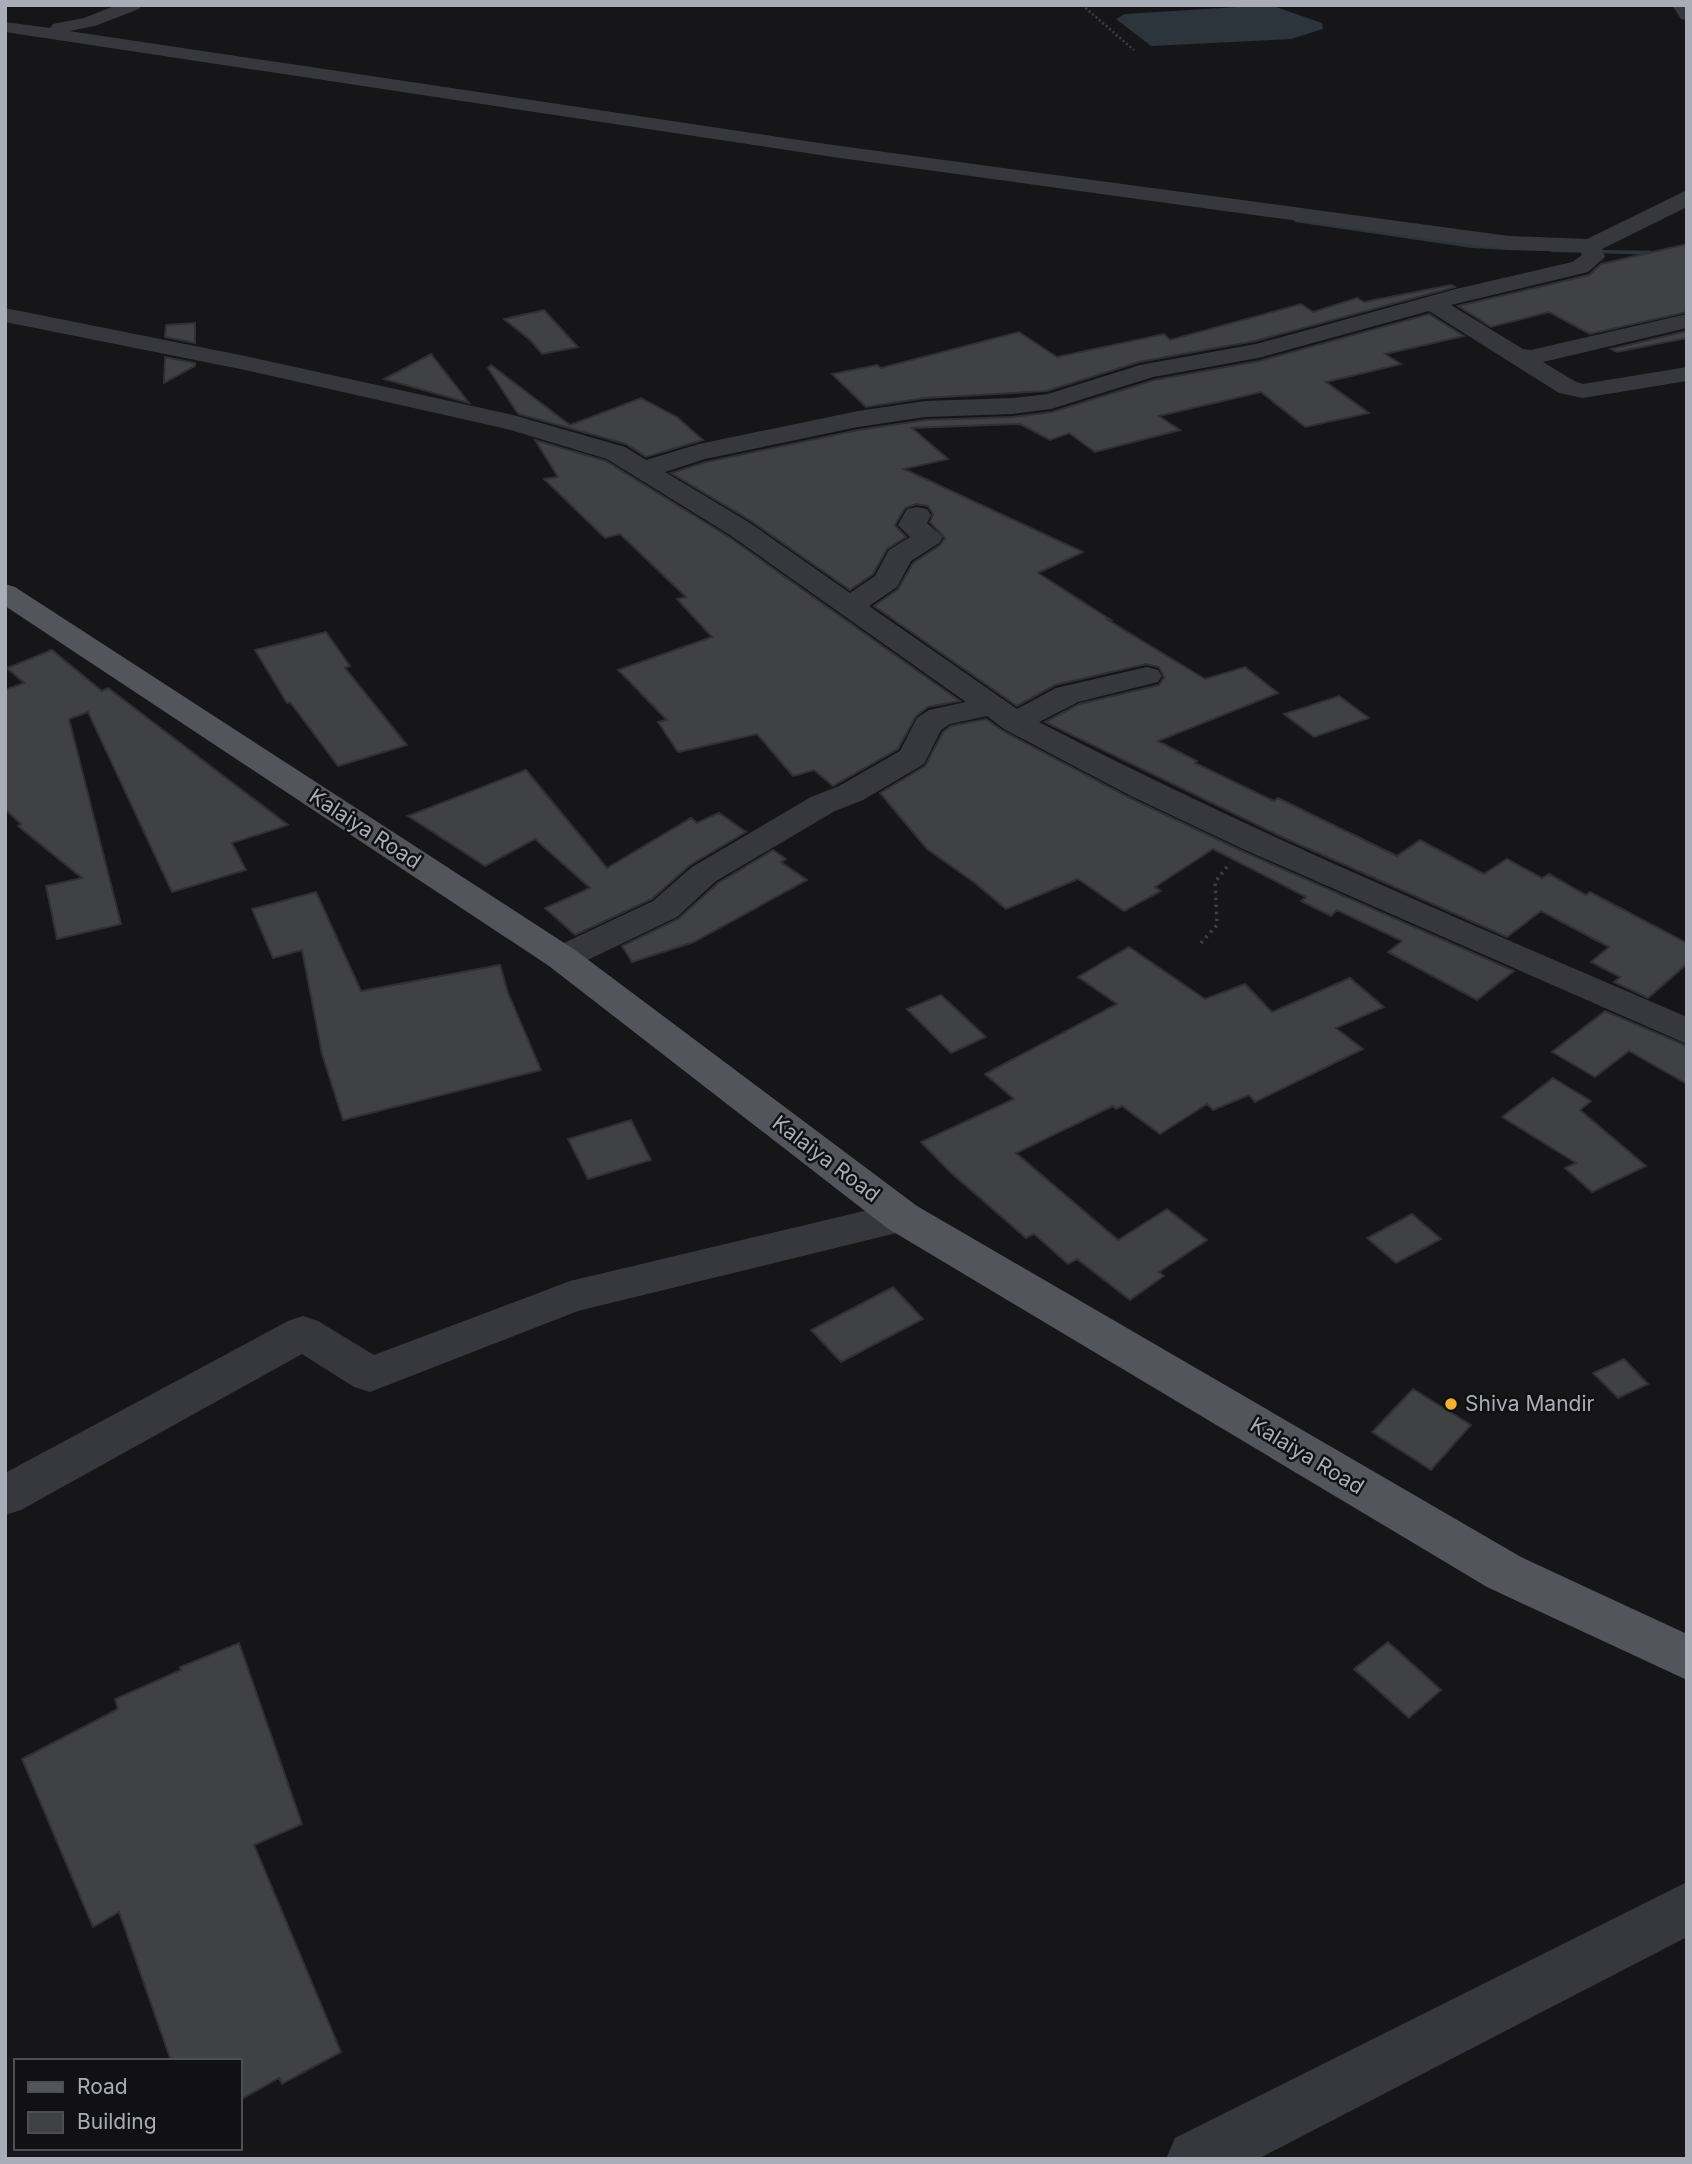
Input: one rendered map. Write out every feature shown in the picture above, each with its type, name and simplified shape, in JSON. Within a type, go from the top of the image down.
[{"type":"main road","name":"Kalaiya Road","points":[[5,593],[562,958],[902,1217],[1504,1572],[1687,1658]]},
{"type":"street","points":[[40,32],[89,22],[133,5]]},
{"type":"street","points":[[1681,5],[1687,15]]},
{"type":"street","points":[[5,27],[847,153],[1509,243],[1592,251]]},
{"type":"street","points":[[646,469],[699,452],[858,419],[925,409],[1013,406],[1051,401],[1149,370],[1258,351],[1432,303],[1580,267],[1592,251],[1687,197]]},
{"type":"street","points":[[1432,303],[1568,388],[1583,391],[1687,374]]},
{"type":"street","points":[[5,316],[245,363],[513,424],[616,453],[646,469],[740,530],[1004,714],[1143,789],[1255,842],[1687,1032]]},
{"type":"street","points":[[1517,356],[1531,357],[1687,321]]},
{"type":"street","points":[[849,607],[887,581],[899,556],[929,537],[912,525],[917,515]]},
{"type":"street","points":[[562,958],[665,909],[704,874],[823,804],[851,793],[913,757],[928,725],[940,717],[1004,714],[1067,695],[1147,676]]},
{"type":"street","points":[[5,1496],[303,1333],[370,1375],[570,1297],[902,1217]]},
{"type":"street","points":[[1196,2159],[1687,1908]]},
{"type":"path","points":[[1082,5],[1134,50]]},
{"type":"path","points":[[1201,943],[1217,925],[1215,882],[1233,860],[1255,842]]},
{"type":"shaded area","points":[[1270,5],[1322,23],[1323,29],[1291,39],[1151,46],[1116,19],[1125,14]]},
{"type":"building","points":[[1687,244],[1687,312],[1590,334],[1549,312],[1491,327],[1458,306],[1589,275],[1601,264]]},
{"type":"building","points":[[1451,285],[1455,287],[1255,341],[1139,362],[1047,391],[925,398],[866,407],[832,374],[877,365],[881,368],[1019,332],[1057,357],[1164,334],[1170,340],[1301,304],[1313,312],[1357,298],[1364,302]]},
{"type":"building","points":[[544,310],[578,347],[542,354],[530,340],[504,319]]},
{"type":"building","points":[[1429,314],[1464,336],[1385,354],[1401,364],[1326,382],[1369,413],[1305,427],[1261,392],[1159,416],[1180,430],[1095,452],[1069,433],[1050,440],[1020,424],[912,428],[948,459],[904,469],[1083,552],[1038,573],[1111,620],[1108,620],[1205,679],[1245,667],[1278,693],[1158,741],[1197,761],[1195,763],[1274,801],[1278,798],[1397,856],[1420,840],[1484,874],[1507,859],[1542,878],[1549,874],[1586,895],[1590,892],[1687,943],[1687,964],[1648,998],[1614,982],[1620,977],[1591,962],[1609,947],[1541,911],[1507,937],[1280,836],[1045,722],[1079,704],[1159,685],[1164,677],[1159,667],[1146,664],[1055,685],[1017,706],[874,606],[898,589],[913,563],[940,545],[945,538],[930,522],[933,514],[928,506],[916,504],[905,508],[895,525],[906,537],[887,549],[873,574],[850,590],[751,521],[671,473],[706,462],[858,430],[925,420],[1013,417],[1052,412],[1154,380],[1259,361]]},
{"type":"building","points":[[195,323],[195,343],[165,337],[166,325]]},
{"type":"building","points":[[1687,331],[1687,338],[1617,352],[1611,349]]},
{"type":"building","points":[[431,354],[469,403],[384,379]]},
{"type":"building","points":[[165,357],[195,363],[195,366],[164,383]]},
{"type":"building","points":[[491,365],[570,425],[641,398],[677,417],[703,440],[646,457],[626,444],[518,414],[488,368]]},
{"type":"building","points":[[535,440],[606,461],[729,537],[960,701],[928,707],[916,716],[898,749],[833,786],[814,770],[793,776],[757,734],[678,752],[658,722],[667,720],[618,670],[712,637],[677,599],[686,597],[620,534],[605,538],[544,479],[558,477]]},
{"type":"building","points":[[326,632],[350,666],[345,668],[407,745],[338,766],[290,702],[287,703],[255,650]]},
{"type":"building","points":[[52,650],[102,691],[108,688],[288,825],[232,843],[246,870],[172,892],[88,712],[69,719],[121,924],[57,939],[46,886],[82,878],[18,826],[21,824],[5,809],[5,690],[24,683],[7,668]]},
{"type":"building","points":[[1339,696],[1369,718],[1314,737],[1284,714]]},
{"type":"building","points":[[986,719],[1003,731],[1130,798],[1242,851],[1514,971],[1477,1000],[1388,952],[1402,941],[1337,910],[1331,916],[1301,901],[1306,897],[1213,849],[1155,887],[1161,891],[1124,911],[1078,879],[1006,909],[927,849],[880,793],[925,766],[943,732],[951,726]]},
{"type":"building","points":[[526,770],[607,868],[691,818],[697,823],[719,813],[746,832],[690,865],[652,899],[575,935],[545,908],[590,888],[535,839],[485,866],[408,816]]},
{"type":"building","points":[[773,850],[786,859],[781,862],[807,880],[694,942],[632,962],[622,946],[678,919],[718,883]]},
{"type":"building","points":[[316,892],[361,991],[500,965],[508,993],[541,1070],[343,1120],[322,1054],[302,950],[273,958],[252,909]]},
{"type":"building","points":[[1129,947],[1205,999],[1245,984],[1272,1012],[1350,978],[1384,1007],[1336,1028],[1363,1049],[1255,1102],[1249,1095],[1213,1110],[1207,1104],[1160,1134],[1122,1106],[1116,1109],[1113,1106],[1016,1153],[1118,1240],[1167,1209],[1207,1240],[1159,1272],[1164,1276],[1130,1300],[1077,1259],[1068,1264],[1034,1234],[1026,1238],[950,1172],[921,1142],[1014,1099],[985,1074],[1117,1004],[1078,977]]},
{"type":"building","points":[[941,995],[986,1037],[951,1053],[907,1009]]},
{"type":"building","points":[[1605,1011],[1687,1046],[1687,1084],[1629,1051],[1595,1077],[1552,1052]]},
{"type":"building","points":[[1553,1078],[1591,1101],[1580,1110],[1646,1166],[1592,1192],[1565,1168],[1576,1163],[1502,1117]]},
{"type":"building","points":[[631,1120],[651,1160],[588,1179],[568,1139]]},
{"type":"building","points":[[1412,1214],[1441,1239],[1396,1263],[1367,1238]]},
{"type":"building","points":[[893,1287],[923,1319],[841,1362],[811,1330]]},
{"type":"building","points":[[1624,1359],[1648,1384],[1618,1398],[1593,1373]]},
{"type":"building","points":[[1413,1389],[1471,1425],[1431,1470],[1372,1432]]},
{"type":"building","points":[[1388,1642],[1441,1690],[1409,1718],[1354,1669]]},
{"type":"building","points":[[239,1643],[302,1824],[254,1845],[341,2052],[282,2084],[279,2078],[242,2099],[242,2059],[170,2059],[119,1912],[93,1927],[22,1759],[118,1709],[115,1699],[181,1670],[180,1667]]},
{"type":"waterway","points":[[1297,221],[1472,246],[1505,248]]},
{"type":"waterway","points":[[1554,251],[1662,253]]},
{"type":"place","name":"Shiva Mandir","points":[[1451,1404]]}]
